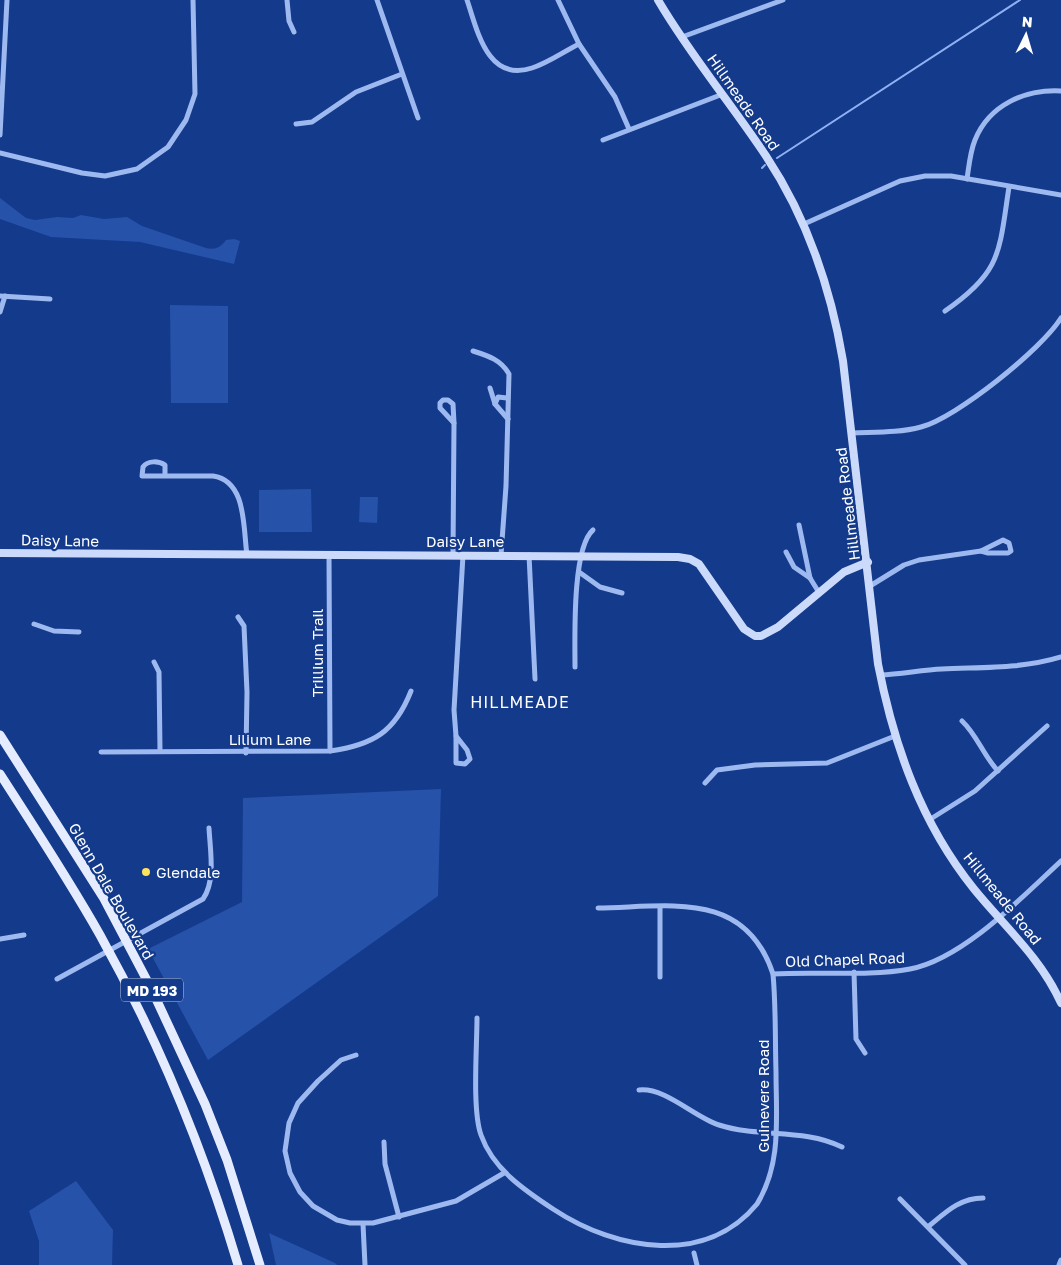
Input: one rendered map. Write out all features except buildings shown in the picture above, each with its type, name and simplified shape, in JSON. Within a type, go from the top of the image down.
[{"type":"main road","name":"Glenn Dale Boulevard","points":[[0,735],[100,892],[151,988],[205,1104],[227,1160],[260,1265]]},
{"type":"main road","name":"MD 193","points":[[0,774],[76,894],[141,1014],[180,1102],[209,1176],[238,1265]]},
{"type":"street","points":[[0,135],[6,0]]},
{"type":"street","points":[[0,153],[82,173],[105,176],[137,169],[168,147],[186,120],[195,94],[193,0]]},
{"type":"street","points":[[287,0],[289,21],[294,32]]},
{"type":"street","points":[[377,0],[418,118]]},
{"type":"street","points":[[466,0],[483,48],[491,59],[501,66],[515,70],[527,70],[579,44]]},
{"type":"street","points":[[558,0],[579,44],[612,92],[629,129]]},
{"type":"street","name":"Hillmeade Road","points":[[658,0],[767,157],[804,224],[821,270],[834,313],[843,361],[880,675],[895,736],[908,775],[929,820],[959,868],[997,917],[1035,959],[1061,1003]]},
{"type":"street","points":[[682,37],[783,0]]},
{"type":"street","points":[[296,124],[312,122],[356,92],[402,74]]},
{"type":"street","points":[[967,179],[974,143],[991,115],[1010,100],[1024,95],[1061,92]]},
{"type":"street","points":[[603,140],[723,94]]},
{"type":"street","points":[[804,224],[912,178],[935,175],[1061,195]]},
{"type":"street","points":[[945,311],[982,282],[992,267],[998,250],[1009,187]]},
{"type":"street","points":[[0,312],[3,296],[50,299]]},
{"type":"street","points":[[852,434],[911,429],[940,419],[1026,357],[1050,333],[1061,318]]},
{"type":"street","points":[[473,351],[486,355],[504,365],[509,374],[501,555]]},
{"type":"street","points":[[490,388],[495,404],[508,419]]},
{"type":"street","points":[[495,404],[498,396],[508,398]]},
{"type":"street","points":[[452,555],[454,423]]},
{"type":"street","points":[[165,475],[165,465],[161,462],[149,462],[143,467],[142,476],[213,476],[221,477],[230,483],[236,490],[240,502],[247,555]]},
{"type":"street","points":[[799,525],[810,578],[818,592]]},
{"type":"street","points":[[575,667],[576,602],[581,556],[588,534],[593,530]]},
{"type":"street","points":[[870,586],[904,565],[919,560],[981,551],[1005,554],[1011,547],[1007,540],[1002,540],[981,551]]},
{"type":"street","points":[[786,552],[794,567],[810,578]]},
{"type":"street","name":"Daisy Lane","points":[[0,553],[329,556],[668,556],[694,560],[699,564],[744,629],[755,636],[771,632],[818,592],[854,566],[868,562]]},
{"type":"street","points":[[456,736],[467,750],[470,760],[464,764],[456,763],[454,710],[463,555]]},
{"type":"street","points":[[529,555],[534,679]]},
{"type":"street","name":"Trillium Trail","points":[[329,556],[330,751]]},
{"type":"street","points":[[579,572],[600,587],[622,593]]},
{"type":"street","points":[[238,617],[244,626],[247,692],[246,752]]},
{"type":"street","points":[[34,624],[54,630],[78,632]]},
{"type":"street","points":[[880,675],[940,669],[994,668],[1043,662],[1061,657]]},
{"type":"street","points":[[154,662],[159,672],[160,751]]},
{"type":"street","name":"Lilium Lane","points":[[101,752],[330,751],[369,742],[389,730],[404,708],[411,691]]},
{"type":"street","points":[[962,721],[972,730],[988,761],[998,770]]},
{"type":"street","points":[[929,820],[975,791],[1047,726]]},
{"type":"street","points":[[705,783],[717,770],[754,765],[827,763],[895,736]]},
{"type":"street","points":[[57,979],[109,952],[126,940],[203,898],[207,893],[210,873],[209,828]]},
{"type":"street","name":"Old Chapel Road","points":[[773,974],[908,969],[927,964],[962,946],[1061,862]]},
{"type":"street","name":"Guinevere Road","points":[[598,908],[706,908],[732,918],[757,940],[773,974],[776,1155],[768,1183],[752,1212],[738,1230]]},
{"type":"street","points":[[660,908],[660,977]]},
{"type":"street","points":[[0,939],[24,935]]},
{"type":"street","points":[[854,972],[856,1039],[865,1053]]},
{"type":"street","points":[[477,1018],[480,1128],[487,1149],[504,1173],[560,1214],[600,1236],[634,1250]]},
{"type":"street","points":[[356,1055],[337,1063],[298,1103],[289,1123],[285,1151],[293,1182],[309,1203],[337,1220],[363,1224],[399,1217],[461,1198],[504,1173]]},
{"type":"street","points":[[639,1090],[656,1092],[722,1126],[817,1137],[842,1147]]},
{"type":"street","points":[[384,1142],[386,1164],[399,1217]]},
{"type":"street","points":[[929,1226],[959,1203],[970,1199],[984,1198]]},
{"type":"street","points":[[900,1199],[929,1226],[965,1265]]},
{"type":"street","points":[[363,1224],[365,1265]]},
{"type":"street","points":[[687,1254],[704,1250]]},
{"type":"street","points":[[694,1253],[697,1265]]},
{"type":"street","points":[[1058,1265],[1061,1260]]},
{"type":"shaded area","points":[[0,198],[26,218],[35,220],[57,217],[73,218],[81,215],[104,219],[127,217],[142,226],[206,248],[217,248],[226,240],[234,239],[240,241],[234,264],[140,242],[51,237],[0,219]]},
{"type":"shaded area","points":[[170,305],[228,306],[228,403],[171,403]]},
{"type":"shaded area","points":[[311,489],[312,532],[259,532],[259,490]]},
{"type":"shaded area","points":[[360,497],[378,497],[377,523],[359,522]]},
{"type":"shaded area","points":[[441,789],[438,896],[208,1060],[148,949],[242,902],[243,798]]},
{"type":"shaded area","points":[[76,1181],[113,1230],[112,1265],[39,1265],[39,1241],[29,1211]]},
{"type":"shaded area","points":[[269,1233],[335,1263],[337,1265],[276,1265]]},
{"type":"waterway","points":[[777,158],[1020,0]]},
{"type":"waterway","points":[[762,168],[765,165]]},
{"type":"place","name":"Glendale","points":[[146,872]]},
{"type":"district","name":"HILLMEADE","points":[[520,702]]}]
